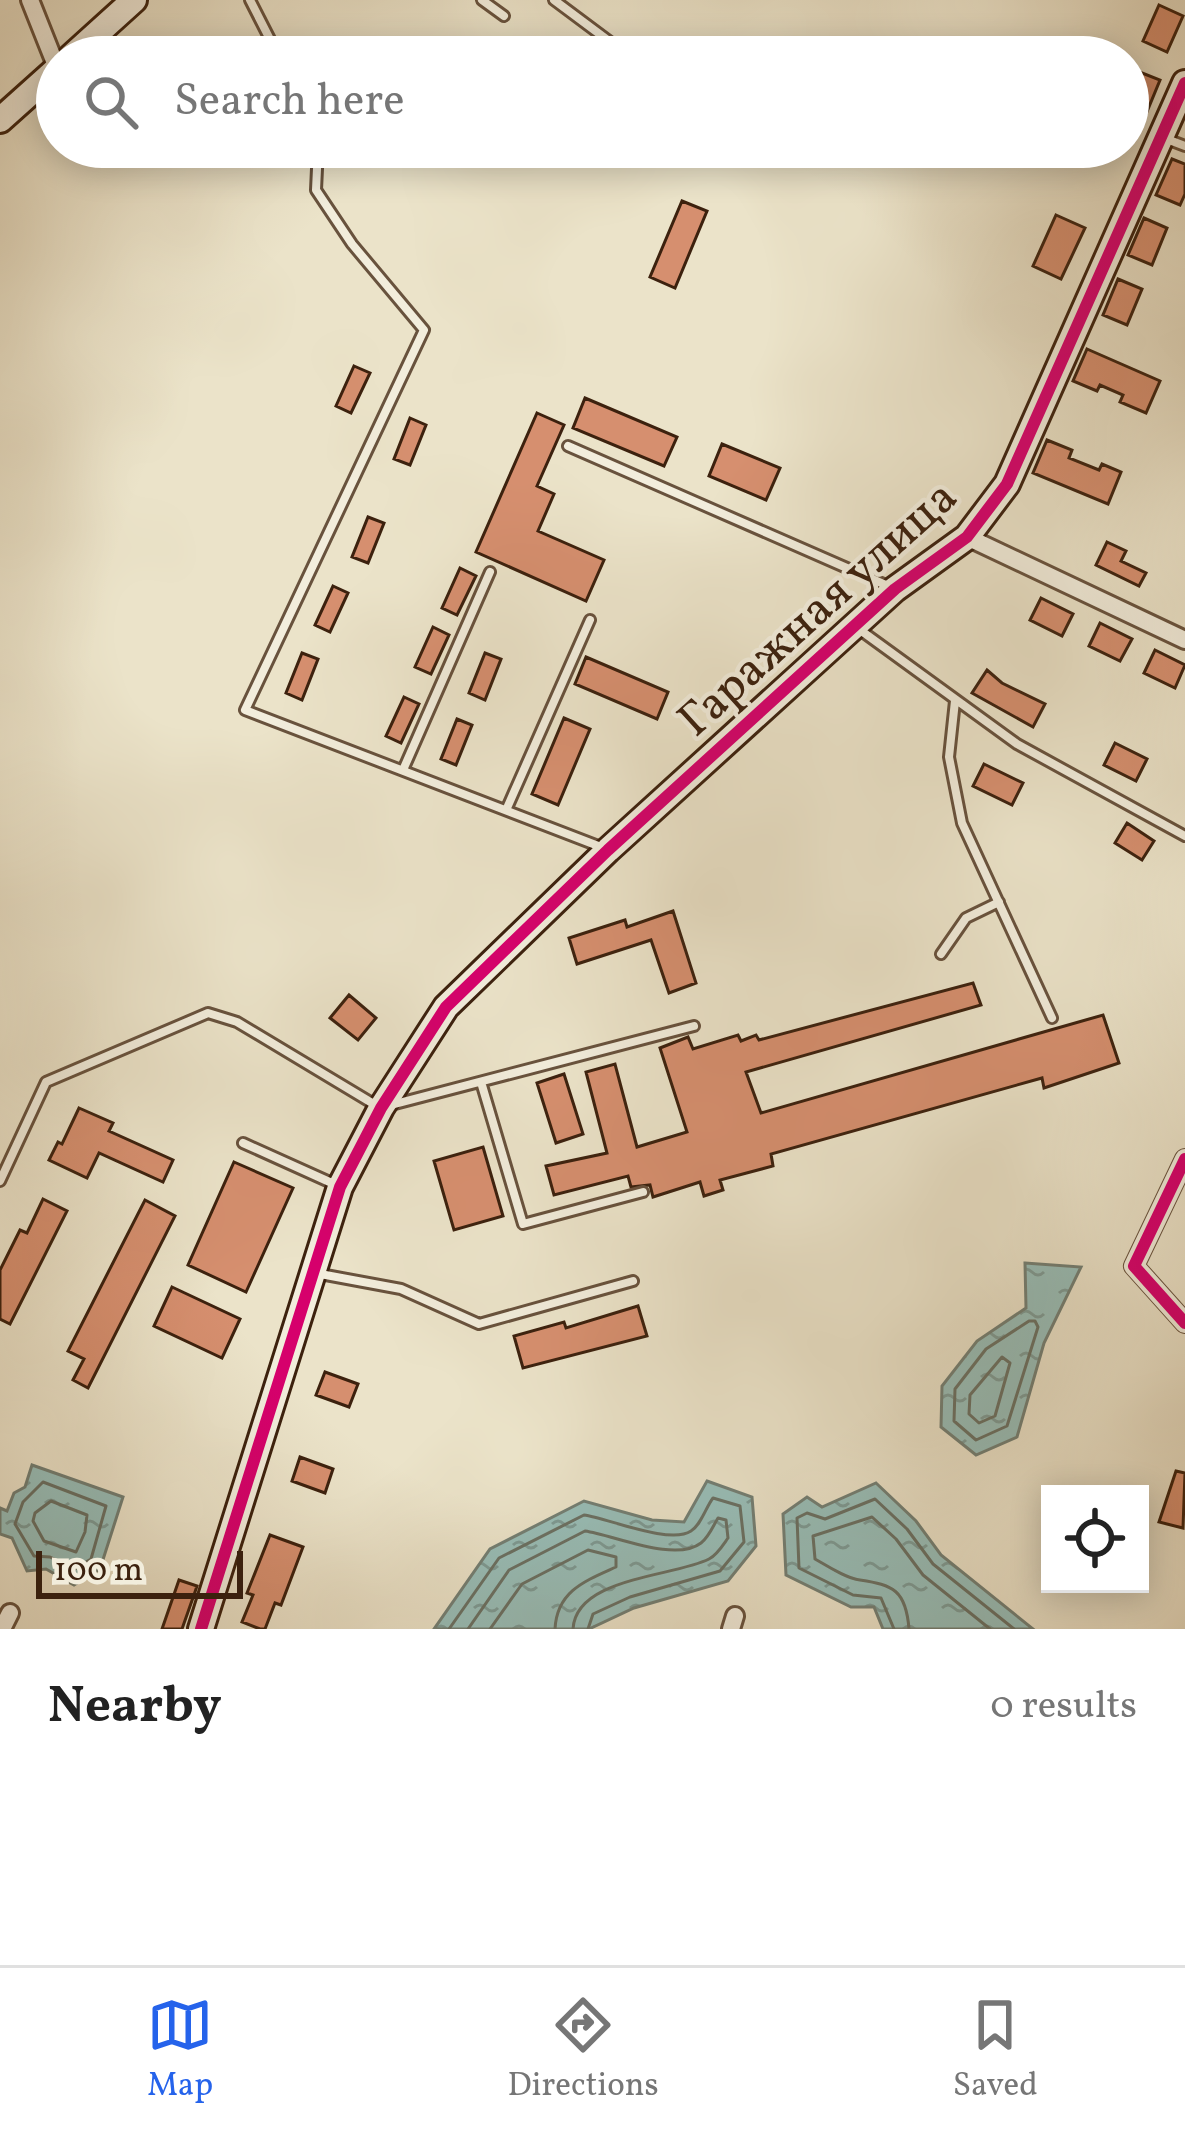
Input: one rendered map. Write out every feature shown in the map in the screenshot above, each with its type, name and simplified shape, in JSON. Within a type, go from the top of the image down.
[{"type":"street","points":[[30,0],[44,36]]},
{"type":"street","points":[[94,36],[134,0]]},
{"type":"street","name":"Гаражная улица","points":[[202,1629],[340,1187],[381,1108],[446,1007],[608,850],[855,626],[967,537],[1007,484],[1173,141],[1185,82]]},
{"type":"street","points":[[0,120],[36,88]]},
{"type":"street","points":[[967,537],[1185,640]]},
{"type":"street","points":[[1185,1159],[1134,1266],[1185,1323]]},
{"type":"lane","points":[[250,0],[268,36]]},
{"type":"lane","points":[[482,0],[504,16]]},
{"type":"lane","points":[[554,0],[606,36]]},
{"type":"lane","points":[[318,168],[316,190],[352,244],[424,330],[245,710],[608,850]]},
{"type":"lane","points":[[568,446],[895,590]]},
{"type":"lane","points":[[403,770],[490,572]]},
{"type":"lane","points":[[507,808],[590,620]]},
{"type":"lane","points":[[855,626],[1017,744],[1185,836]]},
{"type":"lane","points":[[955,700],[949,757],[962,823],[1052,1018]]},
{"type":"lane","points":[[941,954],[966,918],[999,902]]},
{"type":"lane","points":[[0,1181],[46,1082],[208,1013],[238,1022],[381,1108],[694,1026]]},
{"type":"lane","points":[[481,1082],[523,1224],[643,1192]]},
{"type":"lane","points":[[243,1143],[340,1187]]},
{"type":"lane","points":[[314,1273],[400,1289],[479,1324],[633,1281]]},
{"type":"water","points":[[1025,1263],[1081,1267],[1044,1343],[1017,1437],[976,1455],[941,1427],[942,1386],[977,1341],[1026,1308]]},
{"type":"water","points":[[32,1465],[123,1497],[100,1569],[74,1585],[46,1569],[27,1571],[12,1538],[0,1534],[0,1508],[7,1511],[14,1493],[25,1487]]},
{"type":"water","points":[[707,1481],[752,1497],[756,1546],[728,1581],[634,1608],[589,1629],[434,1629],[490,1549],[584,1501],[652,1520],[684,1522]]},
{"type":"water","points":[[876,1483],[916,1521],[941,1555],[1033,1629],[883,1629],[874,1607],[851,1607],[786,1575],[783,1514],[807,1497],[822,1507]]},
{"type":"building","points":[[1159,5],[1183,16],[1167,52],[1149,44],[1145,36]]},
{"type":"building","points":[[1149,76],[1160,80],[1149,107]]},
{"type":"building","points":[[1172,159],[1185,164],[1185,194],[1180,205],[1156,195]]},
{"type":"building","points":[[682,201],[707,211],[675,288],[650,277]]},
{"type":"building","points":[[1056,215],[1085,228],[1061,279],[1033,266]]},
{"type":"building","points":[[1144,218],[1167,228],[1152,265],[1128,255]]},
{"type":"building","points":[[1118,279],[1142,289],[1127,325],[1103,315]]},
{"type":"building","points":[[1087,349],[1160,381],[1146,413],[1120,402],[1123,395],[1073,381]]},
{"type":"building","points":[[354,366],[370,373],[351,413],[336,406]]},
{"type":"building","points":[[585,398],[677,437],[664,466],[573,428]]},
{"type":"building","points":[[537,413],[564,425],[537,486],[554,494],[538,531],[604,560],[586,601],[476,552]]},
{"type":"building","points":[[410,418],[426,425],[410,465],[394,459]]},
{"type":"building","points":[[1047,440],[1072,450],[1069,458],[1099,470],[1102,464],[1121,472],[1108,504],[1033,473]]},
{"type":"building","points":[[722,444],[780,468],[766,500],[709,476]]},
{"type":"building","points":[[368,517],[384,523],[368,563],[352,557]]},
{"type":"building","points":[[1107,542],[1126,551],[1121,561],[1146,573],[1139,586],[1096,565]]},
{"type":"building","points":[[460,568],[476,576],[457,615],[442,608]]},
{"type":"building","points":[[333,586],[348,593],[330,632],[315,625]]},
{"type":"building","points":[[1041,598],[1073,614],[1062,636],[1030,620]]},
{"type":"building","points":[[1100,623],[1132,639],[1120,661],[1089,646]]},
{"type":"building","points":[[433,627],[449,635],[431,674],[415,667]]},
{"type":"building","points":[[1155,650],[1185,665],[1175,688],[1144,673]]},
{"type":"building","points":[[302,653],[318,659],[302,700],[286,693]]},
{"type":"building","points":[[485,653],[501,659],[485,700],[469,693]]},
{"type":"building","points":[[586,657],[668,692],[657,719],[575,684]]},
{"type":"building","points":[[987,670],[1002,683],[1045,704],[1033,727],[972,693]]},
{"type":"building","points":[[404,697],[419,704],[401,743],[386,736]]},
{"type":"building","points":[[564,718],[590,729],[558,805],[532,794]]},
{"type":"building","points":[[457,719],[472,725],[456,765],[441,759]]},
{"type":"building","points":[[1115,743],[1147,759],[1136,781],[1104,765]]},
{"type":"building","points":[[984,764],[1023,783],[1012,805],[973,786]]},
{"type":"building","points":[[1127,823],[1154,841],[1142,860],[1115,843]]},
{"type":"building","points":[[673,911],[696,983],[669,993],[651,940],[577,964],[569,938],[625,920],[627,927]]},
{"type":"building","points":[[973,983],[981,1005],[746,1072],[761,1113],[1103,1015],[1119,1063],[1044,1088],[1042,1078],[771,1154],[773,1166],[720,1180],[723,1190],[704,1196],[700,1182],[653,1197],[650,1185],[631,1187],[628,1176],[554,1195],[546,1166],[607,1153],[586,1072],[615,1064],[637,1147],[687,1132],[660,1048],[688,1037],[693,1049],[738,1035],[741,1041],[756,1035],[759,1040]]},
{"type":"building","points":[[349,995],[376,1018],[358,1040],[330,1018]]},
{"type":"building","points":[[564,1074],[583,1134],[556,1143],[537,1083]]},
{"type":"building","points":[[79,1108],[113,1123],[109,1131],[173,1160],[163,1182],[99,1153],[87,1178],[49,1160]]},
{"type":"building","points":[[483,1147],[503,1216],[454,1230],[434,1161]]},
{"type":"building","points":[[234,1162],[293,1188],[246,1292],[188,1265]]},
{"type":"building","points":[[43,1199],[67,1211],[10,1324],[0,1319],[0,1270],[20,1230],[27,1233]]},
{"type":"building","points":[[145,1200],[175,1216],[88,1388],[73,1380],[84,1359],[68,1351]]},
{"type":"building","points":[[172,1287],[240,1319],[222,1358],[154,1326]]},
{"type":"building","points":[[638,1306],[647,1336],[523,1368],[514,1336],[564,1322],[566,1328]]},
{"type":"building","points":[[325,1372],[358,1384],[349,1407],[316,1395]]},
{"type":"building","points":[[300,1457],[333,1469],[325,1493],[292,1481]]},
{"type":"building","points":[[1176,1471],[1185,1473],[1183,1528],[1159,1522]]},
{"type":"building","points":[[270,1535],[303,1547],[281,1605],[275,1603],[265,1629],[260,1629],[242,1622],[253,1595],[247,1593]]},
{"type":"building","points":[[179,1580],[197,1586],[195,1592],[182,1629],[162,1629]]},
{"type":"cycle path","points":[[1149,164],[1185,83]]},
{"type":"cycle path","points":[[201,1629],[340,1187],[381,1108],[446,1007],[608,850],[895,589],[967,537],[1007,484],[1147,168]]},
{"type":"cycle path","points":[[1185,1159],[1134,1266],[1185,1323]]}]
